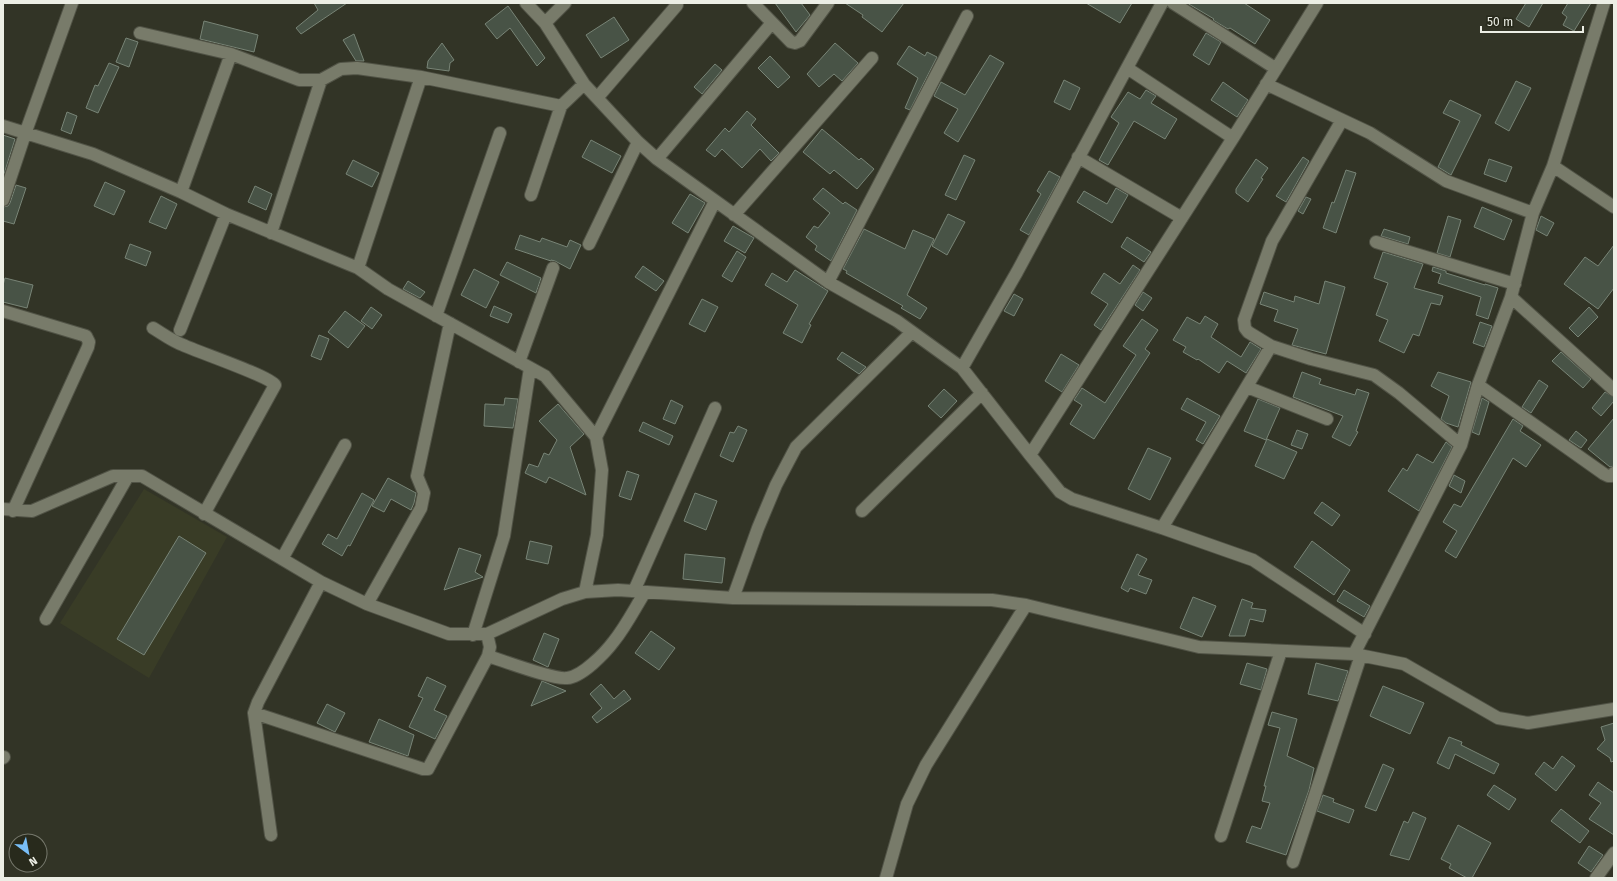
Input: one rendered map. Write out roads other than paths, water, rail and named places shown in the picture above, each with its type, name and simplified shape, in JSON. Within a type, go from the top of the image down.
[{"type":"street","points":[[3,200],[72,3]]},
{"type":"street","points":[[526,3],[546,22],[584,84],[638,142],[657,159],[828,282],[897,321],[962,368],[1060,492],[1072,499],[1162,528],[1253,560],[1365,634]]},
{"type":"street","points":[[546,22],[565,3]]},
{"type":"street","points":[[753,3],[771,24],[790,42],[795,43],[800,42],[828,3]]},
{"type":"street","points":[[962,368],[1017,272],[1162,3]]},
{"type":"street","points":[[1173,3],[1275,68]]},
{"type":"street","points":[[1030,455],[1233,138],[1275,68],[1317,3]]},
{"type":"street","points":[[1293,862],[1365,634],[1461,444],[1478,385],[1515,284],[1532,213],[1553,166],[1604,3]]},
{"type":"street","points":[[597,98],[677,5]]},
{"type":"street","points":[[828,282],[967,16]]},
{"type":"street","points":[[657,159],[771,24]]},
{"type":"street","points":[[140,33],[231,54],[298,80],[322,80],[341,69],[357,68],[421,77],[561,106]]},
{"type":"street","points":[[181,192],[231,54]]},
{"type":"street","points":[[734,215],[872,58]]},
{"type":"street","points":[[1127,68],[1233,138]]},
{"type":"street","points":[[358,268],[421,77]]},
{"type":"street","points":[[271,233],[322,80]]},
{"type":"street","points":[[531,195],[561,106],[584,84]]},
{"type":"street","points":[[1266,84],[1370,133],[1446,181],[1532,213]]},
{"type":"street","points":[[1342,120],[1272,241],[1244,320],[1245,328],[1248,332],[1271,346],[1310,359],[1374,375],[1461,444]]},
{"type":"street","points":[[3,126],[93,154],[181,192],[226,214],[358,268],[388,289],[545,376],[596,437],[602,470],[597,535],[585,592]]},
{"type":"street","points":[[436,316],[500,134]]},
{"type":"street","points":[[589,244],[638,142]]},
{"type":"street","points":[[1078,157],[1182,218]]},
{"type":"street","points":[[1553,166],[1614,207]]},
{"type":"street","points":[[596,437],[715,201]]},
{"type":"street","points":[[180,330],[226,214]]},
{"type":"street","points":[[1376,242],[1515,284]]},
{"type":"street","points":[[519,362],[554,268]]},
{"type":"street","points":[[1511,297],[1614,390]]},
{"type":"street","points":[[3,311],[86,336],[89,342],[88,347],[8,510],[32,511],[113,476],[142,476],[321,582],[366,604],[449,634],[487,634],[562,599],[585,592],[618,590],[733,598],[992,600],[1026,605],[1199,647],[1358,655],[1404,664],[1498,718],[1528,723],[1614,709]]},
{"type":"street","points":[[366,604],[421,508],[424,492],[417,476],[450,323]]},
{"type":"street","points":[[154,328],[181,345],[260,376],[274,382],[275,385],[204,514]]},
{"type":"street","points":[[733,598],[758,528],[776,485],[796,447],[912,332]]},
{"type":"street","points":[[1162,528],[1271,346]]},
{"type":"street","points":[[474,635],[504,536],[530,368]]},
{"type":"street","points":[[1478,385],[1604,474],[1612,476],[1614,473]]},
{"type":"street","points":[[1247,387],[1328,419]]},
{"type":"street","points":[[862,511],[982,393]]},
{"type":"street","points":[[488,656],[566,679],[574,677],[587,668],[614,642],[640,592],[715,408]]},
{"type":"street","points":[[282,559],[345,445]]},
{"type":"street","points":[[46,619],[128,476]]},
{"type":"street","points":[[271,835],[254,713],[258,702],[321,582]]},
{"type":"street","points":[[886,878],[907,804],[926,765],[1026,605]]},
{"type":"street","points":[[254,713],[423,769],[428,769],[488,656],[490,647],[487,634]]},
{"type":"street","points":[[1221,836],[1282,651]]},
{"type":"street","points":[[1596,878],[1614,854]]}]
